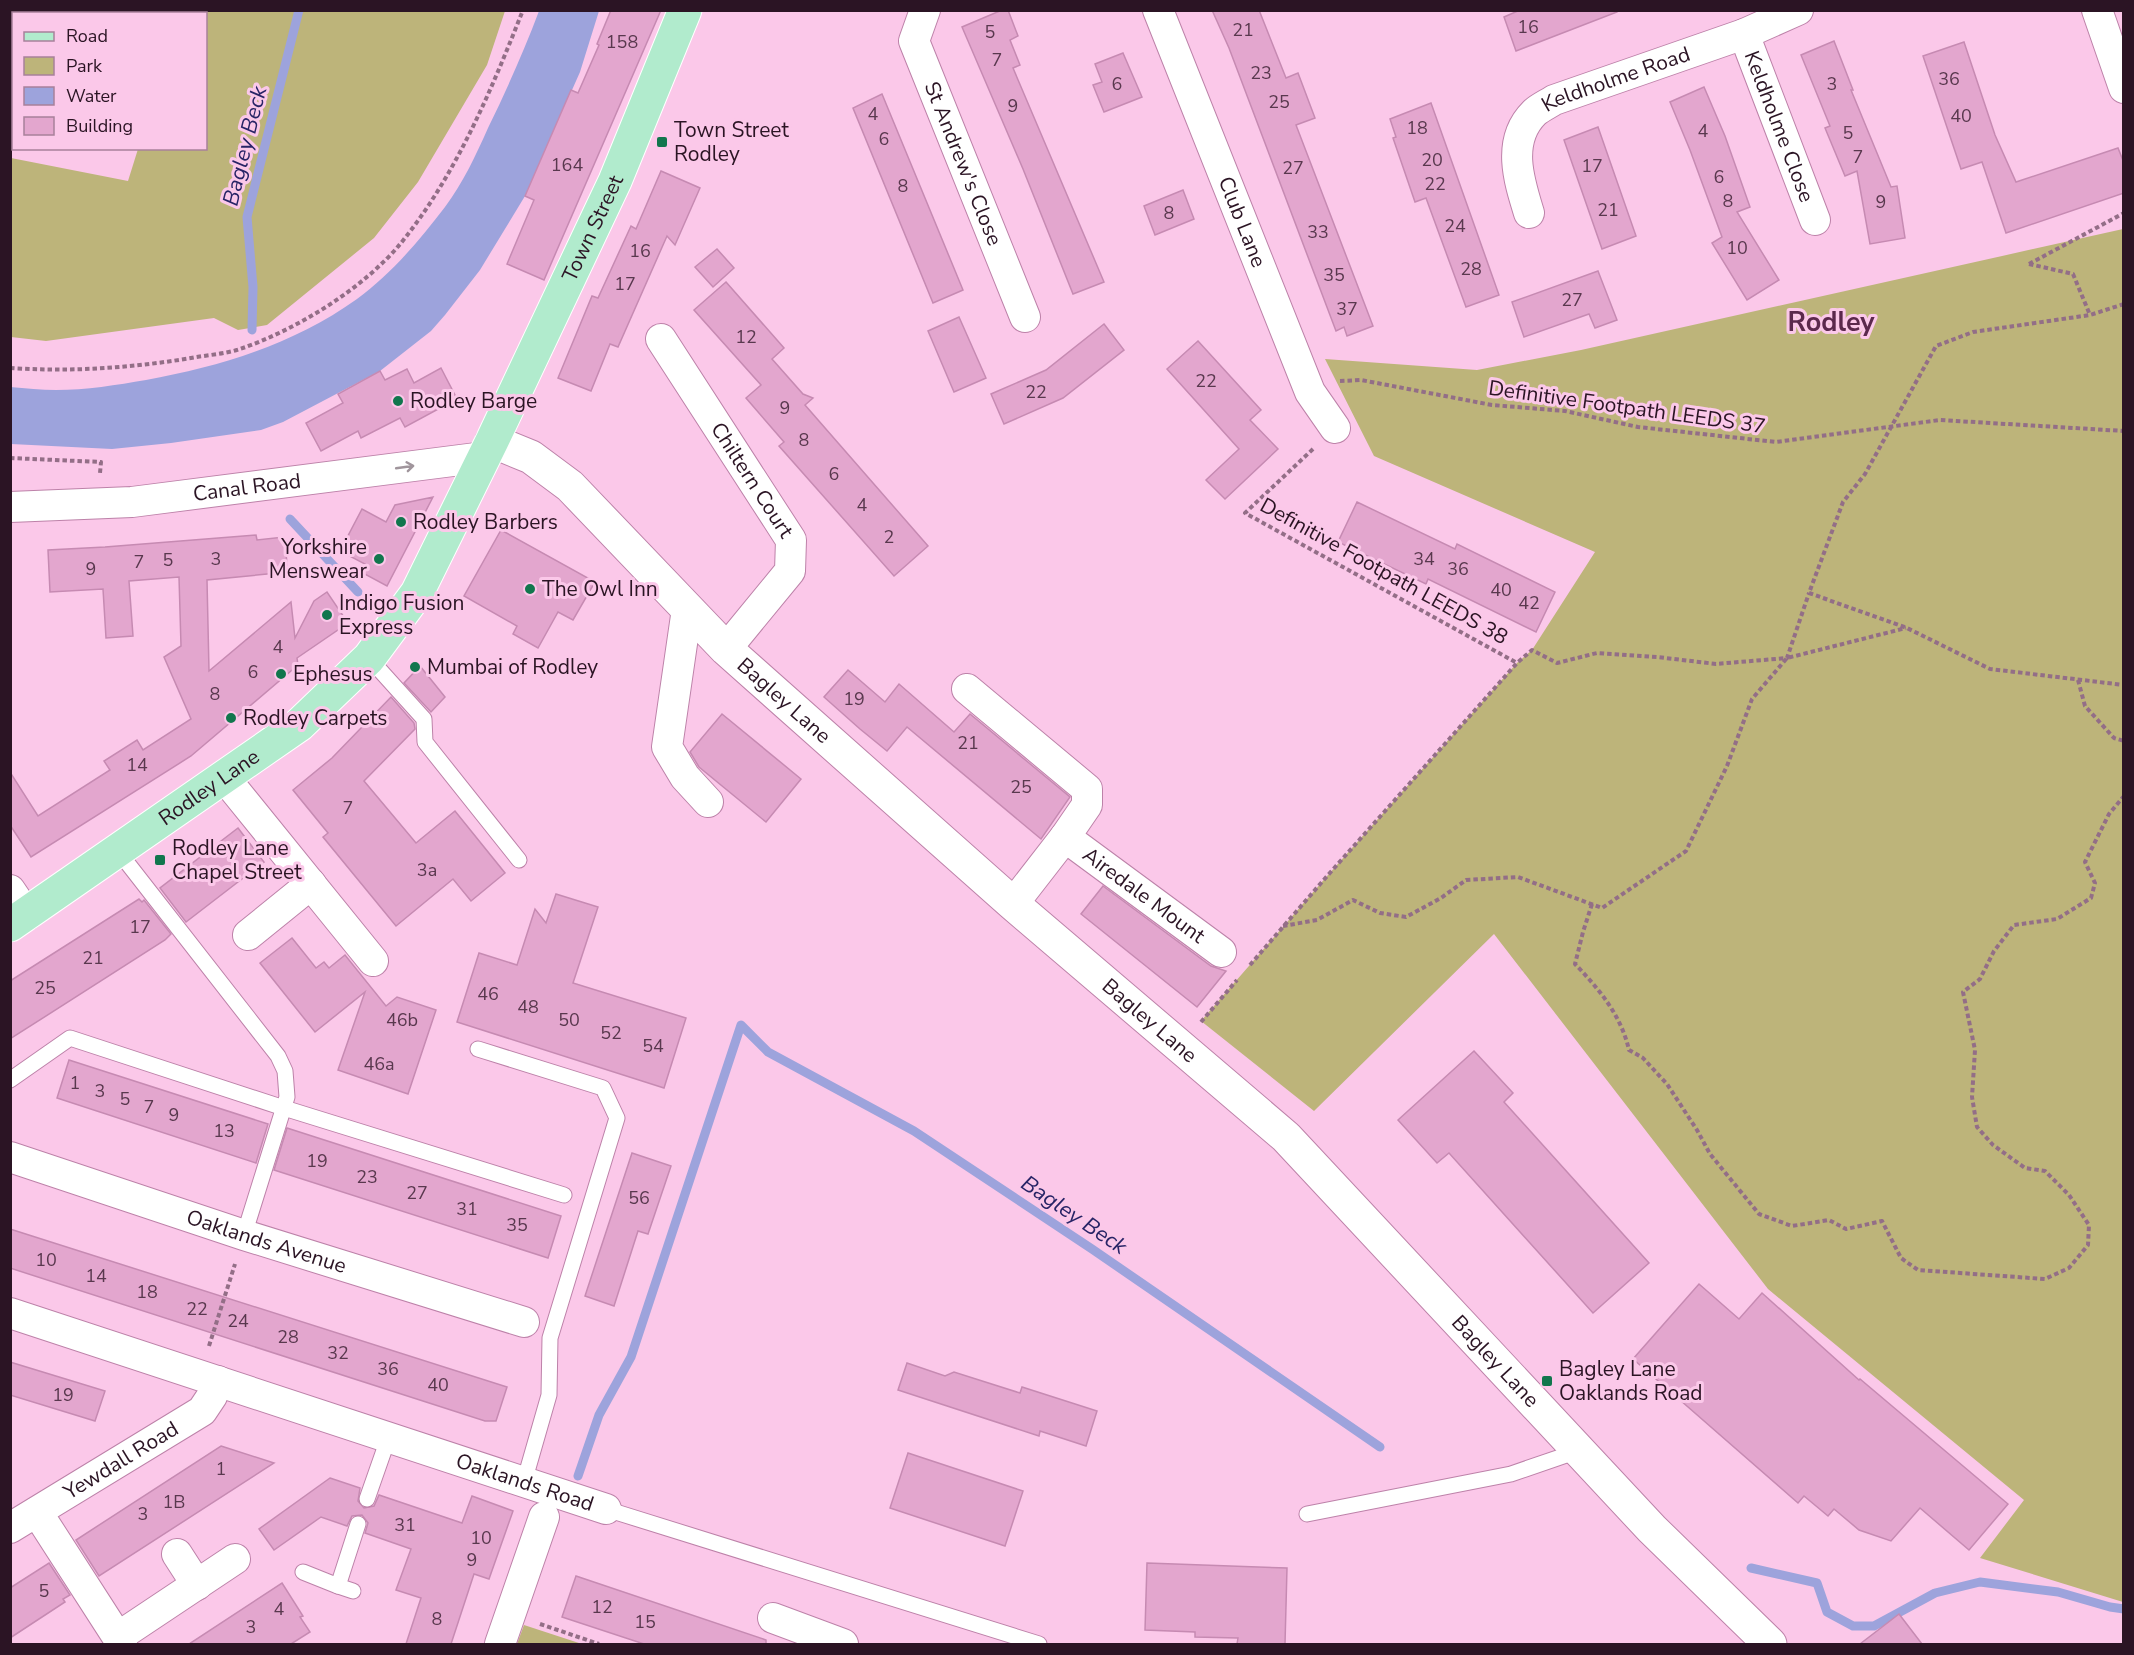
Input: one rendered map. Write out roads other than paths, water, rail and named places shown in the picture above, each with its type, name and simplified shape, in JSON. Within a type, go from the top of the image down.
[{"type":"main road","name":"Town Street","points":[[488,449],[615,181],[685,10]]},
{"type":"main road","name":"Rodley Lane","points":[[16,910],[118,851],[299,725],[369,658],[417,593],[488,449]]},
{"type":"street","name":"St Andrew's Close","points":[[925,10],[914,41],[1025,317]]},
{"type":"street","name":"Club Lane","points":[[1158,10],[1310,392],[1335,428]]},
{"type":"street","name":"Keldholme Road","points":[[1529,213],[1518,176],[1517,150],[1522,131],[1534,113],[1554,100],[1744,34],[1798,10]]},
{"type":"street","points":[[2097,10],[2124,88]]},
{"type":"street","name":"Keldholme Close","points":[[1744,34],[1815,220]]},
{"type":"street","name":"Chiltern Court","points":[[661,339],[791,540],[790,571],[726,649]]},
{"type":"street","name":"Canal Road","points":[[10,507],[132,502],[347,474],[488,449]]},
{"type":"street","name":"Bagley Lane","points":[[488,449],[531,457],[570,486],[726,649],[1013,904],[1286,1137],[1652,1529],[1770,1644]]},
{"type":"street","points":[[687,609],[667,747],[685,777],[708,802]]},
{"type":"street","name":"Airedale Mount","points":[[967,689],[1087,789],[1087,805],[1013,904]]},
{"type":"street","points":[[224,777],[374,961]]},
{"type":"street","name":"Airedale Mount","points":[[1065,837],[1221,952]]},
{"type":"street","points":[[248,935],[311,884]]},
{"type":"street","name":"Oaklands Avenue","points":[[10,1157],[244,1235],[524,1322]]},
{"type":"street","name":"Oaklands Road","points":[[10,1313],[606,1509]]},
{"type":"street","name":"Yewdall Road","points":[[10,1528],[202,1411],[212,1396],[208,1378]]},
{"type":"street","points":[[37,1512],[120,1641],[235,1559]]},
{"type":"street","points":[[500,1644],[544,1517]]},
{"type":"street","points":[[177,1554],[197,1585]]},
{"type":"street","points":[[773,1618],[843,1644]]},
{"type":"lane","points":[[369,658],[424,718],[425,742],[519,860]]},
{"type":"lane","points":[[118,851],[278,1056],[285,1071],[287,1097],[244,1235]]},
{"type":"lane","points":[[10,1080],[70,1038],[284,1108],[564,1195]]},
{"type":"lane","points":[[478,1049],[603,1088],[617,1118],[550,1338],[549,1395],[524,1482]]},
{"type":"lane","points":[[367,1499],[388,1439]]},
{"type":"lane","points":[[1307,1514],[1511,1474],[1578,1451]]},
{"type":"lane","name":"Oaklands Road","points":[[606,1509],[1039,1644]]},
{"type":"lane","points":[[303,1572],[345,1588],[358,1524]]},
{"type":"water","points":[[539,11],[599,11],[580,72],[525,196],[480,270],[431,331],[380,371],[283,422],[261,430],[112,449],[11,444],[10,387],[56,390],[90,388],[146,380],[202,368],[283,341],[333,315],[357,299],[393,268],[415,244],[458,188],[509,84]]},
{"type":"waterway","name":"Bagley Beck","points":[[252,330],[253,287],[247,217],[299,10]]},
{"type":"waterway","name":"Bagley Beck","points":[[290,519],[358,592]]},
{"type":"waterway","name":"Bagley Beck","points":[[578,1476],[599,1415],[631,1357],[741,1025],[768,1052],[914,1131],[1092,1249],[1380,1447]]},
{"type":"waterway","name":"Bagley Beck","points":[[1751,1568],[1817,1583],[1827,1612],[1853,1626],[1874,1626],[1935,1593],[1980,1582],[2058,1592],[2124,1609]]},
{"type":"place","name":"Town Street Rodley","points":[[662,142]]},
{"type":"place","name":"Rodley Barge","points":[[398,401]]},
{"type":"place","name":"Rodley Barbers","points":[[401,522]]},
{"type":"place","name":"Yorkshire Menswear","points":[[379,559]]},
{"type":"place","name":"The Owl Inn","points":[[530,589]]},
{"type":"place","name":"Indigo Fusion Express","points":[[327,615]]},
{"type":"place","name":"Mumbai of Rodley","points":[[415,667]]},
{"type":"place","name":"Ephesus","points":[[281,674]]},
{"type":"place","name":"Rodley Carpets","points":[[231,718]]},
{"type":"place","name":"Rodley Lane Chapel Street","points":[[160,860]]},
{"type":"place","name":"Bagley Lane Oaklands Road","points":[[1547,1381]]},
{"type":"district","name":"Rodley","points":[[1831,322]]}]
